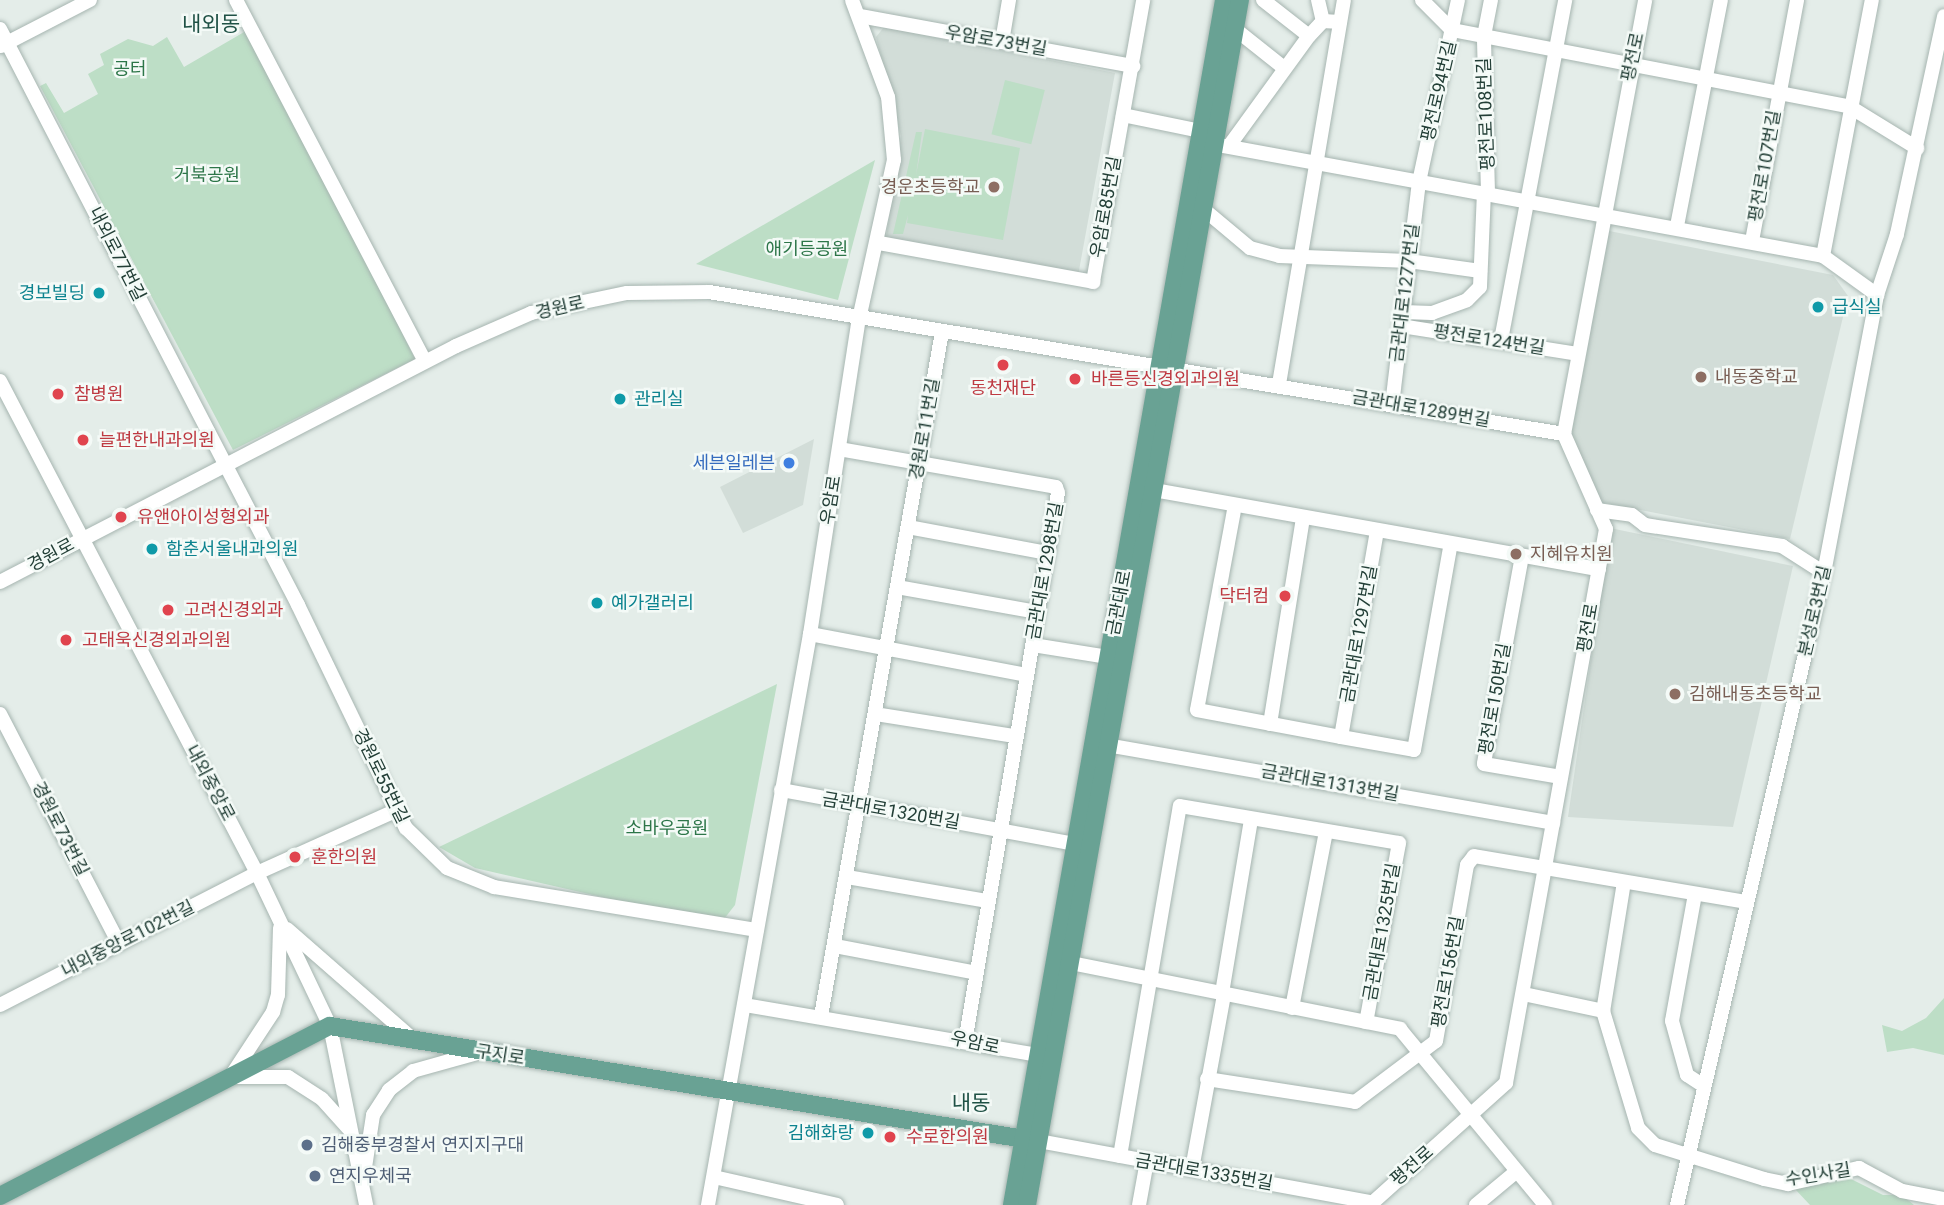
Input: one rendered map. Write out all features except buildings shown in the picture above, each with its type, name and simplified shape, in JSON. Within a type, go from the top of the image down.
[{"type":"main road","name":"금관대로","points":[[1012,1205],[1030,1140],[1066,962],[1154,490],[1167,366],[1200,131],[1224,0]]},
{"type":"main road","name":"금관대로","points":[[1027,1205],[1038,1055],[1074,844],[1108,657],[1167,366],[1201,207],[1221,145],[1240,0]]},
{"type":"main road","name":"구지로","points":[[330,1026],[1030,1140]]},
{"type":"main road","points":[[0,1196],[330,1026]]},
{"type":"street","points":[[2,39],[90,0]]},
{"type":"street","points":[[236,0],[425,362]]},
{"type":"street","name":"우암로","points":[[708,1205],[810,634],[859,319],[879,243],[894,160],[888,97],[852,0]]},
{"type":"street","points":[[1002,42],[1009,0]]},
{"type":"street","points":[[1127,0],[1143,1]]},
{"type":"street","points":[[1263,0],[1309,36]]},
{"type":"street","points":[[1318,0],[1323,20]]},
{"type":"street","points":[[1279,384],[1303,256],[1344,0]]},
{"type":"street","points":[[1422,0],[1452,30]]},
{"type":"street","name":"평전로94번길","points":[[1419,182],[1458,0]]},
{"type":"street","name":"평전로108번길","points":[[1480,271],[1486,192],[1484,36],[1491,0]]},
{"type":"street","points":[[1500,340],[1565,0]]},
{"type":"street","name":"평전로","points":[[1370,1204],[1506,1083],[1548,869],[1553,823],[1606,529],[1564,434],[1645,0]]},
{"type":"street","points":[[1677,226],[1721,0]]},
{"type":"street","points":[[1779,91],[1797,0]]},
{"type":"street","points":[[1823,256],[1872,0]]},
{"type":"street","name":"우암로85번길","points":[[879,243],[1093,282],[1143,1]]},
{"type":"street","name":"우암로73번길","points":[[860,16],[1133,66]]},
{"type":"street","name":"분성로3번길","points":[[1677,1205],[1824,573],[1877,295],[1897,234],[1944,16]]},
{"type":"street","points":[[1323,20],[1221,145],[1603,215],[1677,226],[1823,256],[1877,295]]},
{"type":"street","points":[[1323,20],[1340,22]]},
{"type":"street","points":[[1235,29],[1283,66]]},
{"type":"street","name":"평전로108번길","points":[[1452,30],[1632,63]]},
{"type":"street","name":"내외로77번길","points":[[2,39],[226,466]]},
{"type":"street","name":"평전로107번길","points":[[1632,63],[1850,107],[1917,148]]},
{"type":"street","name":"평전로107번길","points":[[1752,241],[1779,91]]},
{"type":"street","points":[[1123,115],[1200,131]]},
{"type":"street","name":"금관대로1277번길","points":[[1392,405],[1419,182]]},
{"type":"street","points":[[1201,207],[1250,248],[1279,256],[1409,261],[1480,271],[1480,287],[1467,300],[1432,313],[1402,319]]},
{"type":"street","name":"경원로","points":[[0,582],[425,362],[531,313],[627,293],[709,292],[859,319],[1167,366]]},
{"type":"street","name":"평전로124번길","points":[[1402,319],[1577,354]]},
{"type":"street","name":"경원로11번길","points":[[821,1016],[942,332]]},
{"type":"street","name":"금관대로1289번길","points":[[1167,366],[1564,434]]},
{"type":"street","name":"내외중앙로","points":[[0,381],[257,873],[330,1026],[366,1205]]},
{"type":"street","name":"금관대로1298번길","points":[[839,449],[1056,487],[1048,553],[1014,736],[1000,831]]},
{"type":"street","name":"경원로55번길","points":[[226,466],[405,828],[447,868],[494,887],[756,930]]},
{"type":"street","points":[[1154,490],[1599,569]]},
{"type":"street","points":[[1235,505],[1196,710],[1414,750],[1451,543]]},
{"type":"street","points":[[1597,510],[1632,515],[1645,525],[1782,546],[1824,573]]},
{"type":"street","points":[[1270,724],[1303,518]]},
{"type":"street","points":[[908,527],[1048,553]]},
{"type":"street","name":"금관대로1297번길","points":[[1341,737],[1377,530]]},
{"type":"street","name":"평전로150번길","points":[[1522,556],[1483,764],[1561,777]]},
{"type":"street","points":[[897,587],[1038,612]]},
{"type":"street","points":[[810,634],[1026,675]]},
{"type":"street","points":[[1033,645],[1108,657]]},
{"type":"street","name":"경원로73번길","points":[[0,714],[119,944]]},
{"type":"street","points":[[875,714],[1014,736]]},
{"type":"street","name":"금관대로1313번길","points":[[1107,745],[1553,823]]},
{"type":"street","name":"금관대로1320번길","points":[[781,790],[859,807],[1074,844]]},
{"type":"street","points":[[1120,1156],[1180,806],[1326,831],[1292,1008]]},
{"type":"street","name":"내외중앙로102번길","points":[[0,1005],[257,873],[397,810]]},
{"type":"street","points":[[1192,1169],[1251,819]]},
{"type":"street","points":[[965,1042],[1000,831]]},
{"type":"street","name":"금관대로1325번길","points":[[1326,831],[1399,843],[1366,1022]]},
{"type":"street","name":"평전로156번길","points":[[1207,1079],[1355,1102],[1436,1041],[1469,859],[1479,856],[1548,869]]},
{"type":"street","points":[[1548,869],[1746,902]]},
{"type":"street","points":[[847,877],[988,901]]},
{"type":"street","points":[[1524,993],[1602,1011],[1624,882]]},
{"type":"street","points":[[1695,894],[1672,1021],[1687,1075],[1704,1086]]},
{"type":"street","points":[[280,923],[415,1041]]},
{"type":"street","points":[[231,1077],[273,1012],[278,995],[280,923]]},
{"type":"street","points":[[835,946],[976,973]]},
{"type":"street","name":"금관대로1325번길","points":[[1066,962],[1399,1029],[1545,1205]]},
{"type":"street","name":"우암로","points":[[745,1005],[1038,1055]]},
{"type":"street","name":"수인사길","points":[[1602,1011],[1639,1128],[1655,1145],[1788,1184],[1859,1168],[1902,1191],[1944,1199]]},
{"type":"street","points":[[362,1186],[373,1115],[389,1090],[413,1071],[481,1052]]},
{"type":"street","points":[[231,1077],[288,1077],[322,1099],[351,1132]]},
{"type":"street","name":"금관대로1335번길","points":[[1030,1140],[1370,1204]]},
{"type":"street","points":[[1139,1205],[1147,1161]]},
{"type":"street","points":[[1476,1205],[1517,1171]]},
{"type":"street","points":[[714,1177],[790,1201],[837,1205]]},
{"type":"shaded area","name":"경운초등학교","points":[[884,27],[1115,73],[1078,276],[886,238],[901,136],[876,37]]},
{"type":"shaded area","name":"내동중학교","points":[[1599,229],[1833,275],[1848,296],[1790,539],[1594,501],[1564,428]]},
{"type":"shaded area","name":"세븐일레븐","points":[[814,439],[803,505],[743,533],[720,487]]},
{"type":"shaded area","name":"김해내동초등학교","points":[[1610,528],[1793,566],[1733,827],[1568,817]]},
{"type":"green space","name":"거북공원","points":[[251,28],[415,359],[233,450],[40,86],[46,83],[64,113],[98,94],[88,74],[104,65],[100,54],[128,39],[153,46],[167,37],[184,67]]},
{"type":"green space","points":[[1005,80],[1045,90],[1031,144],[991,134]]},
{"type":"green space","points":[[925,129],[1020,148],[1003,240],[907,223],[908,215],[903,234],[893,234],[916,132],[922,132],[916,175]]},
{"type":"green space","name":"애기등공원","points":[[875,160],[838,300],[696,264]]},
{"type":"green space","name":"소바우공원","points":[[777,684],[735,905],[720,924],[475,868],[439,847]]},
{"type":"green space","points":[[1944,998],[1944,1055],[1913,1048],[1887,1052],[1882,1025],[1902,1031],[1926,1018]]},
{"type":"green space","points":[[1841,1174],[1883,1195],[1902,1195],[1914,1205],[1810,1205],[1795,1189]]},
{"type":"place","name":"경운초등학교","points":[[994,187]]},
{"type":"place","name":"경보빌딩","points":[[99,293]]},
{"type":"place","name":"급식실","points":[[1818,307]]},
{"type":"place","name":"동천재단","points":[[1003,365]]},
{"type":"place","name":"내동중학교","points":[[1701,377]]},
{"type":"place","name":"바른등신경외과의원","points":[[1075,379]]},
{"type":"place","name":"참병원","points":[[58,394]]},
{"type":"place","name":"관리실","points":[[620,399]]},
{"type":"place","name":"늘편한내과의원","points":[[83,440]]},
{"type":"place","name":"세븐일레븐","points":[[789,463]]},
{"type":"place","name":"유앤아이성형외과","points":[[121,517]]},
{"type":"place","name":"함춘서울내과의원","points":[[152,549]]},
{"type":"place","name":"지혜유치원","points":[[1516,554]]},
{"type":"place","name":"닥터컴","points":[[1285,596]]},
{"type":"place","name":"예가갤러리","points":[[597,603]]},
{"type":"place","name":"고려신경외과","points":[[168,610]]},
{"type":"place","name":"고태욱신경외과의원","points":[[66,640]]},
{"type":"place","name":"김해내동초등학교","points":[[1675,694]]},
{"type":"place","name":"훈한의원","points":[[295,857]]},
{"type":"place","name":"김해화랑","points":[[868,1133]]},
{"type":"place","name":"수로한의원","points":[[890,1137]]},
{"type":"place","name":"김해중부경찰서 연지지구대","points":[[307,1145]]},
{"type":"place","name":"연지우체국","points":[[315,1176]]},
{"type":"district","name":"내외동","points":[[211,24]]},
{"type":"district","name":"내동","points":[[971,1103]]},
{"type":"park label","name":"공터","points":[[130,69]]}]
